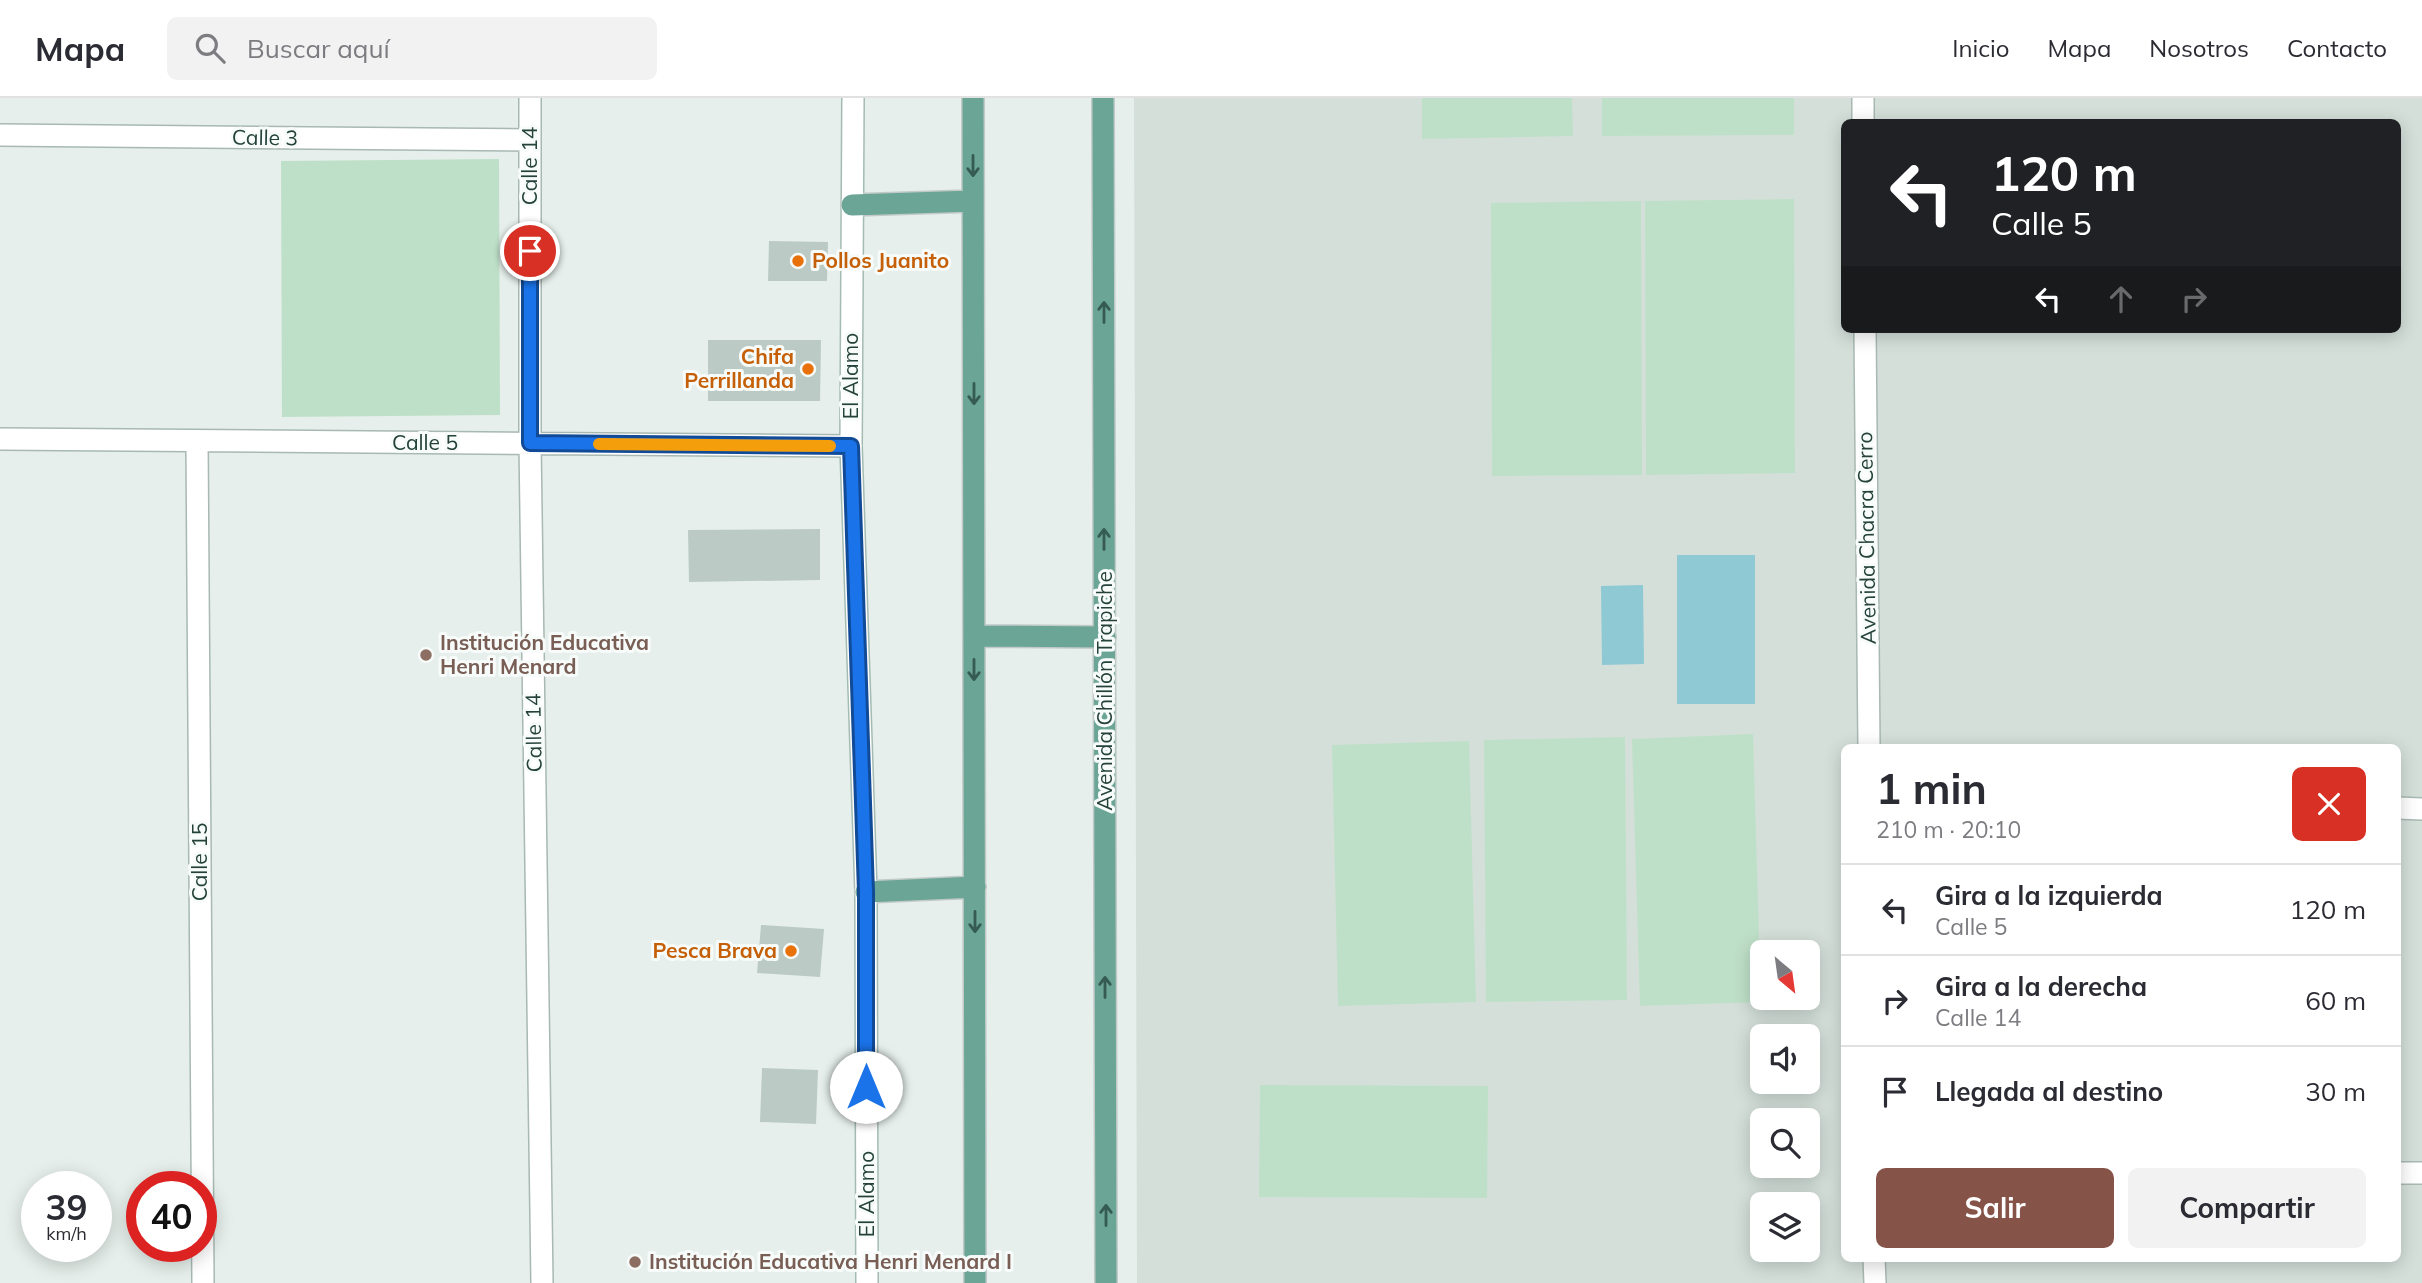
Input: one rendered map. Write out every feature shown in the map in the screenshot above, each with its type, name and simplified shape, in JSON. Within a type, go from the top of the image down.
[{"type":"main road","points":[[973,98],[975,1283]]},
{"type":"main road","name":"Avenida Chillón Trapiche","points":[[1103,98],[1106,1283]]},
{"type":"main road","points":[[852,205],[973,201]]},
{"type":"main road","points":[[974,636],[1105,637]]},
{"type":"main road","points":[[866,892],[975,887]]},
{"type":"street","name":"Calle 14","points":[[530,98],[530,443],[542,1283]]},
{"type":"street","name":"El Alamo","points":[[853,98],[851,446],[866,892],[867,1283]]},
{"type":"street","points":[[1863,98],[1863,119]]},
{"type":"street","name":"Calle 3","points":[[0,135],[530,141]]},
{"type":"street","name":"Avenida Chacra Cerro","points":[[1865,333],[1869,744]]},
{"type":"street","name":"Calle 5","points":[[0,439],[851,446]]},
{"type":"street","name":"Calle 15","points":[[197,441],[204,1283]]},
{"type":"street","points":[[2401,808],[2422,809]]},
{"type":"street","points":[[2401,1173],[2422,1173]]},
{"type":"street","points":[[1874,1262],[1875,1283]]},
{"type":"shaded area","points":[[1134,98],[2422,98],[2422,1283],[1137,1283]]},
{"type":"green space","points":[[1422,98],[1572,98],[1573,136],[1422,139]]},
{"type":"green space","points":[[1602,98],[1794,98],[1794,135],[1602,136]]},
{"type":"green space","points":[[499,159],[500,415],[282,417],[281,161]]},
{"type":"green space","points":[[1794,199],[1795,473],[1646,475],[1645,201]]},
{"type":"green space","points":[[1641,201],[1642,475],[1492,476],[1491,203]]},
{"type":"green space","points":[[1753,734],[1759,940],[1750,940],[1750,1002],[1640,1006],[1632,739]]},
{"type":"green space","points":[[1625,737],[1627,1000],[1486,1002],[1484,740]]},
{"type":"green space","points":[[1469,741],[1476,1002],[1338,1006],[1332,745]]},
{"type":"green space","points":[[1260,1085],[1488,1086],[1487,1198],[1259,1197]]},
{"type":"water","points":[[1677,555],[1755,555],[1755,704],[1677,704]]},
{"type":"water","points":[[1643,585],[1644,664],[1602,665],[1601,586]]},
{"type":"building","name":"Pollos Juanito","points":[[769,241],[828,242],[827,281],[768,281]]},
{"type":"building","points":[[708,340],[821,340],[820,401],[708,401]]},
{"type":"building","points":[[820,529],[820,580],[689,582],[688,530]]},
{"type":"building","name":"Pesca Brava","points":[[761,925],[824,929],[820,977],[757,973]]},
{"type":"building","points":[[762,1068],[818,1070],[816,1124],[760,1122]]},
{"type":"slow traffic","points":[[599,444],[830,446]]},
{"type":"place","name":"Pollos Juanito","points":[[798,261]]},
{"type":"place","name":"Chifa Perrillanda","points":[[808,369]]},
{"type":"place","name":"Institución Educativa Henri Menard","points":[[426,655]]},
{"type":"place","name":"Pesca Brava","points":[[791,951]]},
{"type":"place","name":"Institución Educativa Henri Menard I","points":[[635,1262]]},
{"type":"route","points":[[530,251],[530,443],[851,446],[866,892],[866,1087]]}]
